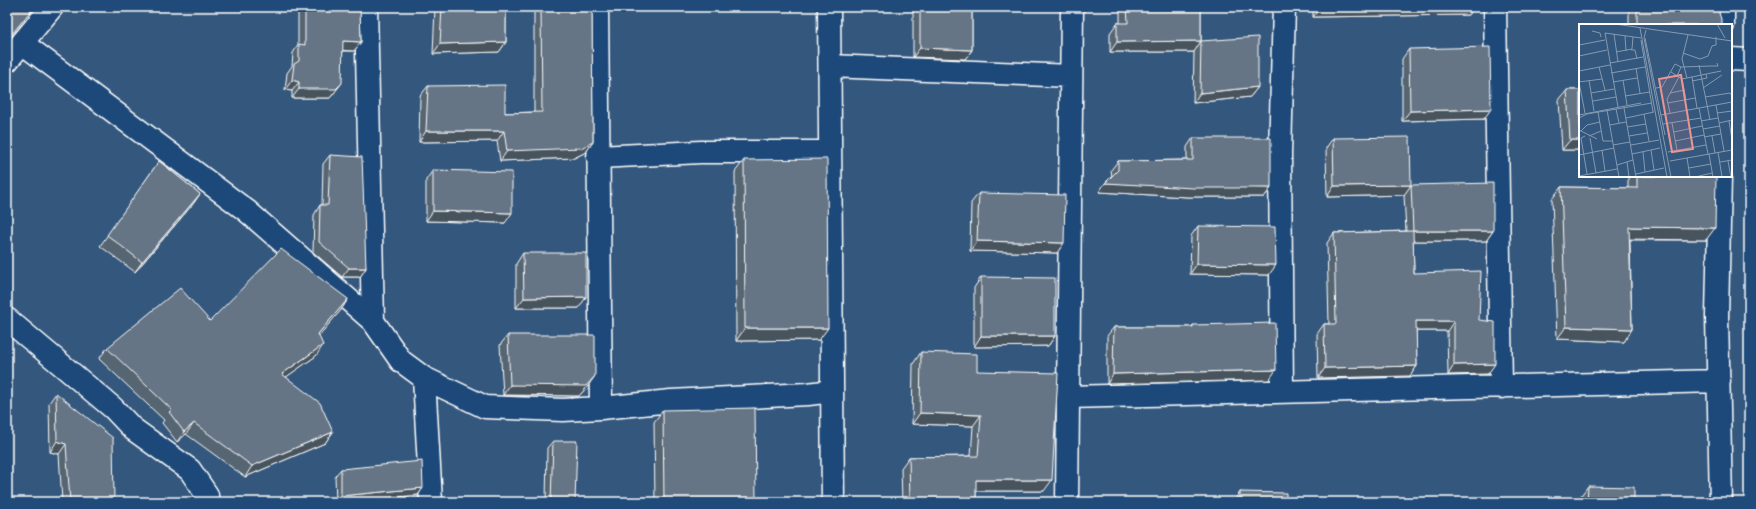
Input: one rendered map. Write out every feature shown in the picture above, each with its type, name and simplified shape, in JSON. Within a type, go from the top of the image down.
[{"type":"street","points":[[7,61],[52,7]]},
{"type":"street","points":[[366,7],[373,321]]},
{"type":"street","points":[[597,7],[601,408]]},
{"type":"street","points":[[829,7],[832,502]]},
{"type":"street","points":[[1067,502],[1072,7]]},
{"type":"street","points":[[1282,392],[1280,154],[1284,7]]},
{"type":"street","points":[[1495,7],[1501,387]]},
{"type":"street","points":[[1723,7],[1723,24]]},
{"type":"street","points":[[22,43],[247,212],[373,321],[401,361],[424,378],[485,407],[563,410],[672,401],[808,394],[832,391]]},
{"type":"street","points":[[1732,60],[1749,60]]},
{"type":"street","points":[[830,66],[1071,76]]},
{"type":"street","points":[[598,157],[701,152],[830,152]]},
{"type":"street","points":[[1720,177],[1717,318],[1721,502]]},
{"type":"street","points":[[7,320],[113,408],[133,429],[190,470],[207,495],[207,502]]},
{"type":"street","points":[[424,378],[431,502]]},
{"type":"street","points":[[1068,397],[1719,381]]},
{"type":"building","points":[[7,7],[34,7],[7,40]]},
{"type":"building","points":[[305,7],[360,7],[361,42],[343,41],[342,83],[336,89],[299,89],[299,82],[292,80],[294,64],[299,61],[299,44],[305,45]]},
{"type":"building","points":[[442,7],[506,7],[506,42],[440,44]]},
{"type":"building","points":[[541,7],[592,7],[593,142],[581,148],[507,151],[504,131],[426,131],[428,86],[505,85],[505,113],[542,112]]},
{"type":"building","points":[[920,7],[972,7],[972,50],[920,48]]},
{"type":"building","points":[[1127,7],[1201,7],[1201,41],[1117,42],[1117,23],[1128,23]]},
{"type":"building","points":[[1637,7],[1719,7],[1721,19],[1721,24],[1637,24]]},
{"type":"building","points":[[1258,37],[1258,87],[1200,93],[1201,41]]},
{"type":"building","points":[[1490,47],[1491,109],[1410,111],[1409,49]]},
{"type":"building","points":[[1567,90],[1579,90],[1579,140],[1570,140]]},
{"type":"building","points":[[1410,137],[1411,185],[1334,186],[1333,138]]},
{"type":"building","points":[[1193,138],[1271,138],[1271,188],[1193,188],[1105,183],[1118,170],[1118,161],[1193,160]]},
{"type":"building","points":[[330,155],[362,157],[366,268],[349,268],[319,242],[320,205],[328,205]]},
{"type":"building","points":[[827,159],[828,328],[745,328],[744,160]]},
{"type":"building","points":[[159,161],[200,194],[142,262],[107,235]]},
{"type":"building","points":[[433,170],[512,172],[512,213],[433,211]]},
{"type":"building","points":[[1637,177],[1716,177],[1715,228],[1629,227],[1632,329],[1566,327],[1561,187],[1637,188]]},
{"type":"building","points":[[1493,183],[1493,231],[1413,231],[1411,185]]},
{"type":"building","points":[[979,193],[1065,195],[1064,243],[977,241]]},
{"type":"building","points":[[1198,226],[1275,227],[1276,265],[1197,264]]},
{"type":"building","points":[[1413,231],[1414,273],[1481,271],[1479,320],[1495,322],[1495,364],[1454,365],[1454,321],[1416,321],[1417,366],[1325,368],[1324,324],[1336,324],[1334,233]]},
{"type":"building","points":[[281,249],[348,299],[318,334],[323,345],[282,374],[320,403],[333,432],[252,466],[194,423],[184,432],[169,412],[172,410],[107,348],[180,288],[210,321]]},
{"type":"building","points":[[523,253],[586,253],[586,297],[524,298]]},
{"type":"building","points":[[981,277],[1055,278],[1055,336],[981,336]]},
{"type":"building","points":[[1275,323],[1276,370],[1113,374],[1114,327],[1193,327],[1193,325]]},
{"type":"building","points":[[508,335],[595,335],[595,376],[586,386],[510,385]]},
{"type":"building","points":[[921,352],[977,354],[977,371],[1058,373],[1052,480],[976,480],[976,502],[910,502],[909,457],[978,456],[981,415],[920,413]]},
{"type":"building","points":[[56,393],[113,438],[114,500],[70,501],[66,444],[57,441]]},
{"type":"building","points":[[755,408],[756,502],[664,502],[663,410]]},
{"type":"building","points":[[553,441],[577,441],[575,502],[551,502]]},
{"type":"building","points":[[422,461],[423,488],[341,496],[341,469]]},
{"type":"building","points":[[1588,486],[1634,487],[1634,502],[1587,502]]},
{"type":"building","points":[[1240,492],[1286,493],[1286,502],[1240,502]]}]
